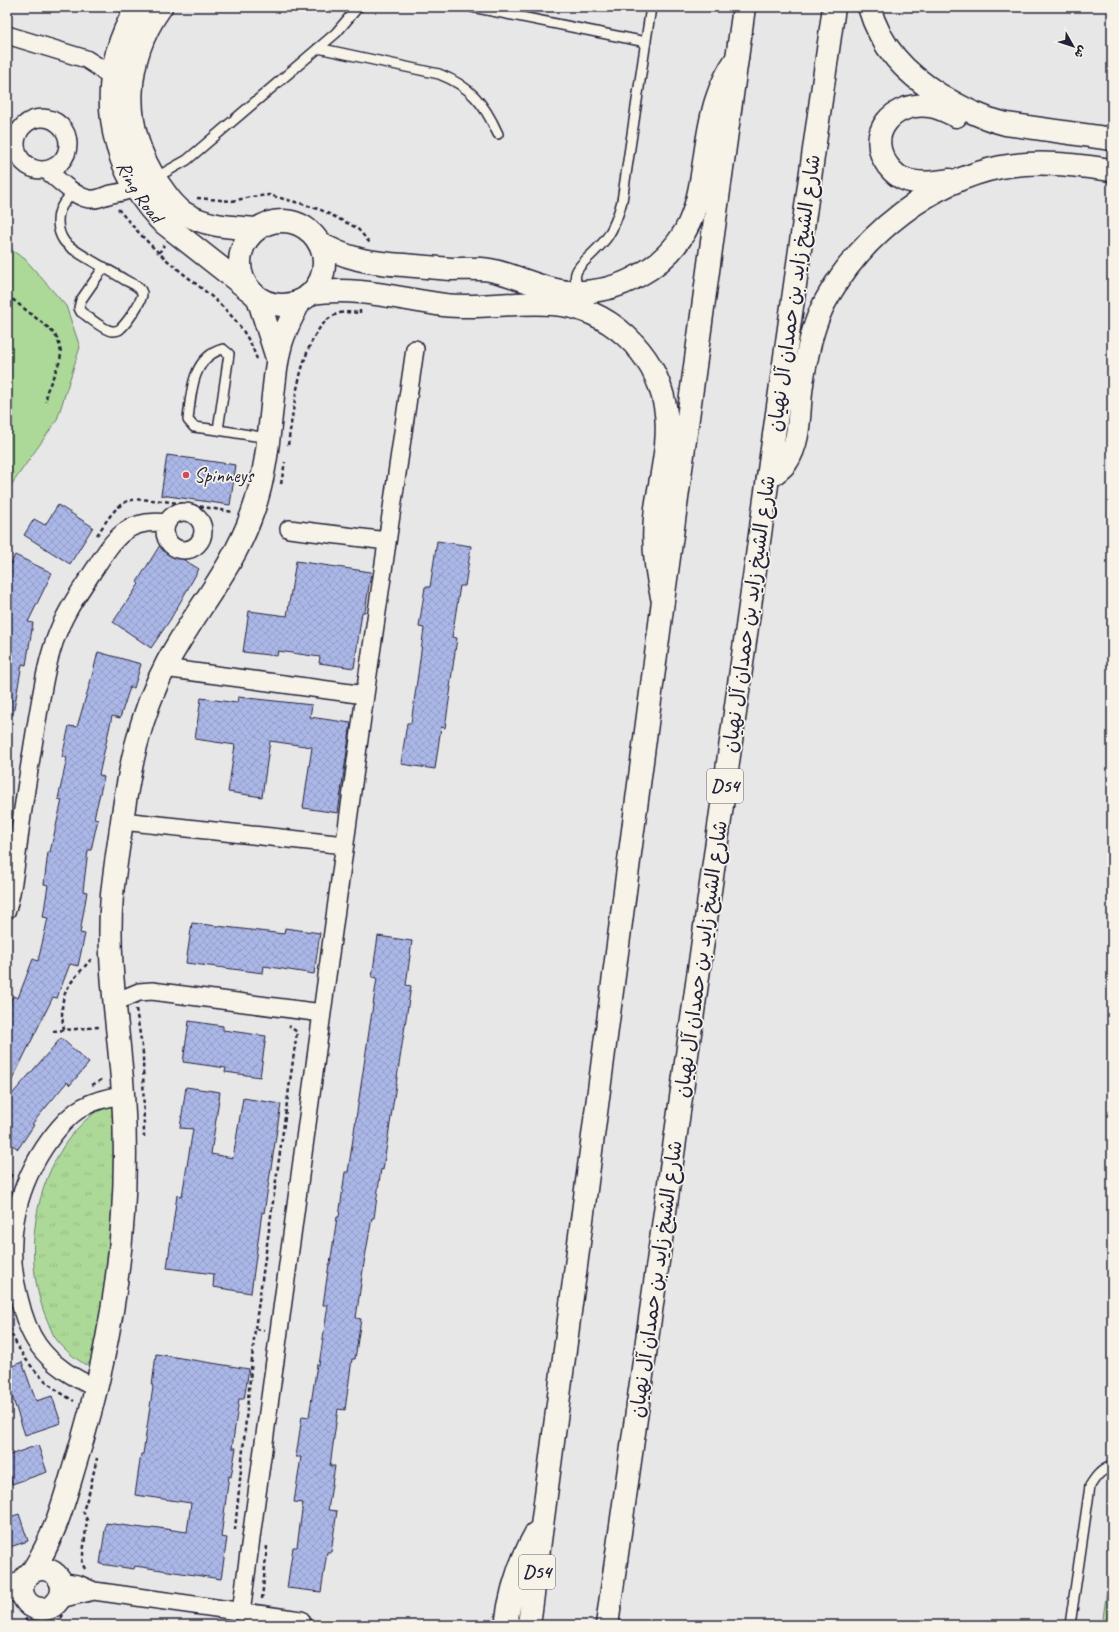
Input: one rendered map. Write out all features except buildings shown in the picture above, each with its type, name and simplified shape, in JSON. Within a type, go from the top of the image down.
[{"type":"street","name":"Ring Road","points":[[137,7],[128,22],[125,48],[132,81],[132,112],[138,143],[152,173],[168,198],[185,214],[200,221],[218,226],[257,229]]},
{"type":"street","name":"Ring Road","points":[[161,7],[154,17],[125,48],[111,78],[110,109],[121,158],[133,182],[149,208],[160,220],[253,294]]},
{"type":"street","name":"D54","points":[[529,1625],[663,601],[744,7]]},
{"type":"street","name":"شارع الشيخ زايد بن حمدان آل نهيان","points":[[607,1625],[834,7]]},
{"type":"street","points":[[869,7],[881,36],[891,53],[904,68],[919,81],[964,110],[990,120],[1006,124],[1112,139]]},
{"type":"street","points":[[7,35],[86,59],[111,78]]},
{"type":"street","points":[[86,59],[125,48]]},
{"type":"street","points":[[319,243],[344,255],[369,261],[390,264],[491,270],[518,277],[549,289],[582,292],[614,286],[644,273],[664,257],[681,236],[694,213],[698,201],[716,102],[726,76],[737,58]]},
{"type":"street","points":[[990,120],[972,121],[931,106],[907,108],[896,112],[888,119],[882,129],[880,150],[884,161],[893,172],[904,179],[917,182],[931,183],[965,177],[1002,167],[1046,163],[1070,164],[1112,170]]},
{"type":"street","points":[[7,131],[23,126],[36,119],[51,120],[58,123],[67,135],[68,142],[65,156],[61,162],[54,168],[37,170],[22,162],[12,149],[23,126]]},
{"type":"street","points":[[61,162],[72,191]]},
{"type":"street","points":[[46,170],[72,191],[84,198],[92,200],[111,194],[119,184],[133,182],[152,173]]},
{"type":"street","points":[[768,478],[786,463],[797,437],[802,382],[807,356],[820,314],[839,279],[854,258],[882,229],[925,197],[965,177]]},
{"type":"street","points":[[277,358],[253,294],[241,275],[240,258],[248,237],[257,229],[270,223],[284,221],[298,224],[310,231],[319,243],[324,255],[324,269],[320,282],[306,297],[286,329],[277,358],[268,438],[261,482],[253,511],[242,540],[228,566],[179,641],[164,668],[153,692],[139,732],[130,767],[112,893],[110,928],[111,962],[131,1003],[123,1095],[125,1150],[123,1209],[119,1253],[108,1329],[86,1431],[54,1532],[45,1552],[36,1595],[94,1591],[301,1620]]},
{"type":"street","points":[[386,296],[390,264]]},
{"type":"street","points":[[253,294],[268,303],[279,306],[290,305],[306,297],[337,291],[364,292],[445,305],[491,306],[538,304],[568,306],[583,310],[610,323],[627,336],[640,350],[659,382],[663,394],[667,418],[666,444],[654,527],[656,564],[663,601]]},
{"type":"street","points":[[241,1612],[365,695],[415,349]]},
{"type":"street","points":[[7,910],[43,687],[48,660],[57,633],[70,607],[110,545],[119,534],[130,527],[142,523],[154,521],[167,523]]},
{"type":"street","points":[[289,529],[387,541]]},
{"type":"street","points":[[164,668],[365,695]]},
{"type":"street","points":[[122,821],[138,824],[345,845]]},
{"type":"street","points":[[131,1003],[145,990],[322,1012]]},
{"type":"street","points":[[96,1388],[66,1372],[51,1360],[38,1345],[29,1329],[16,1288],[12,1265],[12,1242],[16,1212],[28,1176],[39,1155],[57,1129],[81,1108],[95,1101],[123,1095]]},
{"type":"street","points":[[506,1625],[512,1592],[518,1573],[525,1554],[544,1518]]},
{"type":"street","points":[[616,1566],[620,1625]]},
{"type":"lane","points":[[152,173],[182,163],[336,33],[358,7]]},
{"type":"lane","points":[[472,7],[496,9],[646,42]]},
{"type":"lane","points":[[582,292],[576,280],[578,267],[609,235],[619,213],[622,201],[651,7]]},
{"type":"lane","points":[[318,48],[434,73],[448,78],[467,89],[481,103],[498,134]]},
{"type":"lane","points":[[72,191],[62,206],[59,214],[58,222],[61,235],[69,246],[134,284],[142,293],[141,300],[138,305],[120,329],[115,331],[110,331],[105,328],[81,312],[79,308],[81,300],[104,267]]},
{"type":"lane","points":[[218,430],[229,354],[223,349],[211,354],[199,367],[195,375],[188,420],[194,426],[218,430],[268,438]]},
{"type":"lane","points":[[1070,1625],[1090,1486],[1104,1469],[1112,1466]]},
{"type":"path","points":[[185,214],[195,198],[232,201],[268,195],[304,204],[326,212],[357,228],[370,244],[369,261]]},
{"type":"path","points":[[287,453],[296,390],[310,345],[317,330],[333,315],[346,312],[360,313],[364,292]]},
{"type":"path","points":[[7,295],[50,329],[58,339],[61,353],[60,361],[46,391],[46,402]]},
{"type":"path","points":[[279,490],[285,461]]},
{"type":"path","points":[[96,536],[110,516],[118,508],[127,501],[136,499],[235,513]]},
{"type":"path","points":[[64,1030],[61,1013],[64,993],[94,955]]},
{"type":"path","points":[[131,1003],[143,1054],[144,1142]]},
{"type":"path","points":[[234,1532],[255,1329],[297,1032],[290,1026],[282,1025]]},
{"type":"path","points":[[53,1031],[102,1027]]},
{"type":"path","points":[[255,1329],[279,1332]]},
{"type":"path","points":[[88,1572],[82,1563],[88,1520],[83,1510],[89,1493],[98,1454]]},
{"type":"path","points":[[260,1614],[268,1544]]},
{"type":"green space","points":[[7,247],[25,259],[66,306],[80,347],[57,420],[7,491]]},
{"type":"green space","points":[[111,1101],[121,1106],[123,1163],[100,1356],[86,1365],[74,1357],[59,1343],[53,1335],[47,1320],[35,1277],[34,1232],[44,1188],[52,1167],[63,1147],[84,1121]]},
{"type":"green space","points":[[1112,1555],[1112,1625],[1102,1625]]},
{"type":"place","name":"Spinneys","points":[[186,475]]}]
